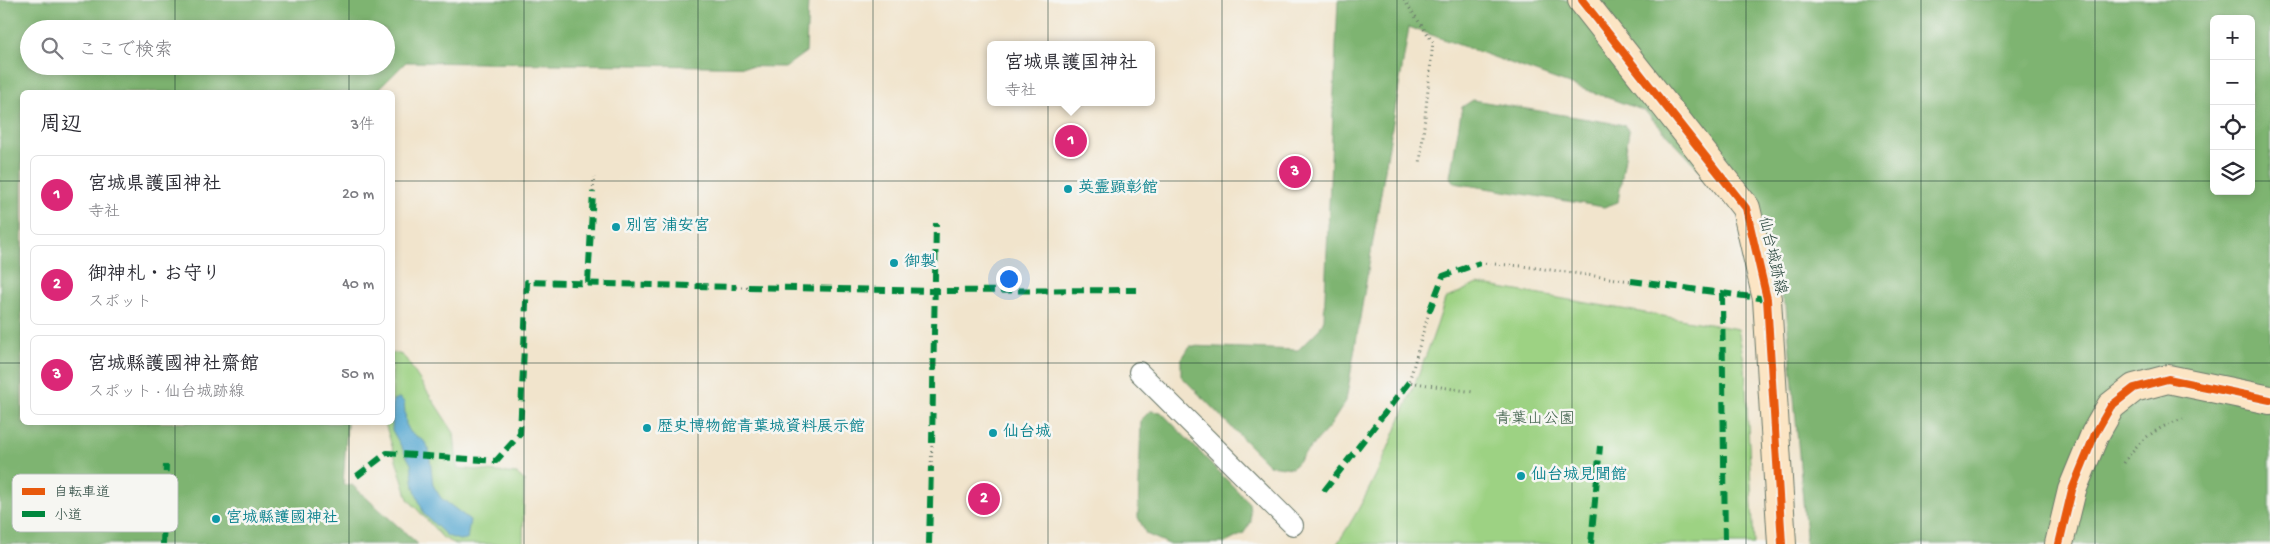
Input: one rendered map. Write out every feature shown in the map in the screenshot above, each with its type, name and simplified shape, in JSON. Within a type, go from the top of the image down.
[{"type":"street","name":"仙台城跡線","points":[[1582,0],[1746,208],[1767,299],[1782,544]]},
{"type":"street","points":[[2059,544],[2072,490],[2095,434],[2111,406],[2134,388],[2168,379],[2270,400]]},
{"type":"lane","points":[[1139,372],[1293,525]]},
{"type":"path","points":[[1404,0],[1433,42],[1420,164]]},
{"type":"path","points":[[593,192],[594,177]]},
{"type":"path","points":[[1480,263],[1522,266],[1631,281]]},
{"type":"path","points":[[736,287],[748,286]]},
{"type":"path","points":[[1429,312],[1409,382],[1473,392]]},
{"type":"path","points":[[2121,467],[2134,447],[2151,433],[2170,423],[2186,418]]},
{"type":"path","points":[[931,467],[932,443]]},
{"type":"green space","points":[[0,0],[808,0],[806,52],[785,67],[406,62],[395,73],[395,20],[20,20],[20,75],[393,75],[378,90],[20,90],[20,425],[347,425],[343,485],[352,485],[418,544],[0,544]]},
{"type":"green space","points":[[1338,0],[2270,0],[2270,544],[1805,544],[1806,535],[1786,306],[1736,209],[1645,111],[1409,27],[1346,401],[1330,426],[1292,468],[1269,465],[1181,376],[1181,360],[1190,346],[1298,350],[1320,328],[1324,319]]},
{"type":"green space","points":[[1473,100],[1624,125],[1629,131],[1618,202],[1604,207],[1454,183],[1450,177],[1462,107]]},
{"type":"green space","name":"青葉山公園","points":[[1477,284],[1738,329],[1745,366],[1754,544],[1337,544],[1358,510],[1384,458],[1428,351],[1445,299]]},
{"type":"green space","points":[[395,353],[402,355],[406,359],[454,433],[457,468],[517,474],[524,480],[523,544],[456,544],[443,538],[408,499],[386,425],[395,425]]},
{"type":"green space","points":[[1150,411],[1161,412],[1249,503],[1251,522],[1243,534],[1225,543],[1169,544],[1146,534],[1138,517],[1141,420]]},
{"type":"water","points":[[399,398],[404,402],[406,424],[410,432],[424,441],[429,449],[433,485],[441,498],[470,520],[467,539],[459,540],[447,536],[424,514],[414,488],[411,464],[392,430],[392,425],[395,425],[395,399]]},
{"type":"marked path","points":[[588,283],[593,192]]},
{"type":"marked path","points":[[932,443],[936,223]]},
{"type":"marked path","points":[[1429,312],[1443,276],[1480,263]]},
{"type":"marked path","points":[[1631,281],[1767,299]]},
{"type":"marked path","points":[[357,476],[387,453],[496,461],[520,434],[527,282],[736,287]]},
{"type":"marked path","points":[[748,287],[933,291],[1137,290]]},
{"type":"marked path","points":[[1722,293],[1725,544]]},
{"type":"marked path","points":[[1324,491],[1409,382]]},
{"type":"marked path","points":[[1591,544],[1600,446]]},
{"type":"marked path","points":[[166,465],[166,474]]},
{"type":"marked path","points":[[929,544],[931,467]]},
{"type":"marked path","points":[[163,532],[163,544]]},
{"type":"cycle path","points":[[1582,0],[1746,208],[1767,299],[1782,544]]},
{"type":"cycle path","points":[[2059,544],[2072,490],[2095,434],[2111,406],[2134,388],[2168,379],[2270,400]]},
{"type":"place","name":"宮城県護国神社","points":[[1071,141]]},
{"type":"place","name":"宮城縣護國神社齋館","points":[[1295,172]]},
{"type":"place","name":"英霊顕彰館","points":[[1068,189]]},
{"type":"place","name":"別宮 浦安宮","points":[[616,227]]},
{"type":"place","name":"御製","points":[[894,263]]},
{"type":"place","name":"歴史博物館青葉城資料展示館","points":[[647,428]]},
{"type":"place","name":"仙台城","points":[[993,433]]},
{"type":"place","name":"仙台城見聞館","points":[[1521,476]]},
{"type":"place","name":"御神札・お守り","points":[[984,499]]},
{"type":"place","name":"宮城縣護國神社","points":[[216,519]]}]
